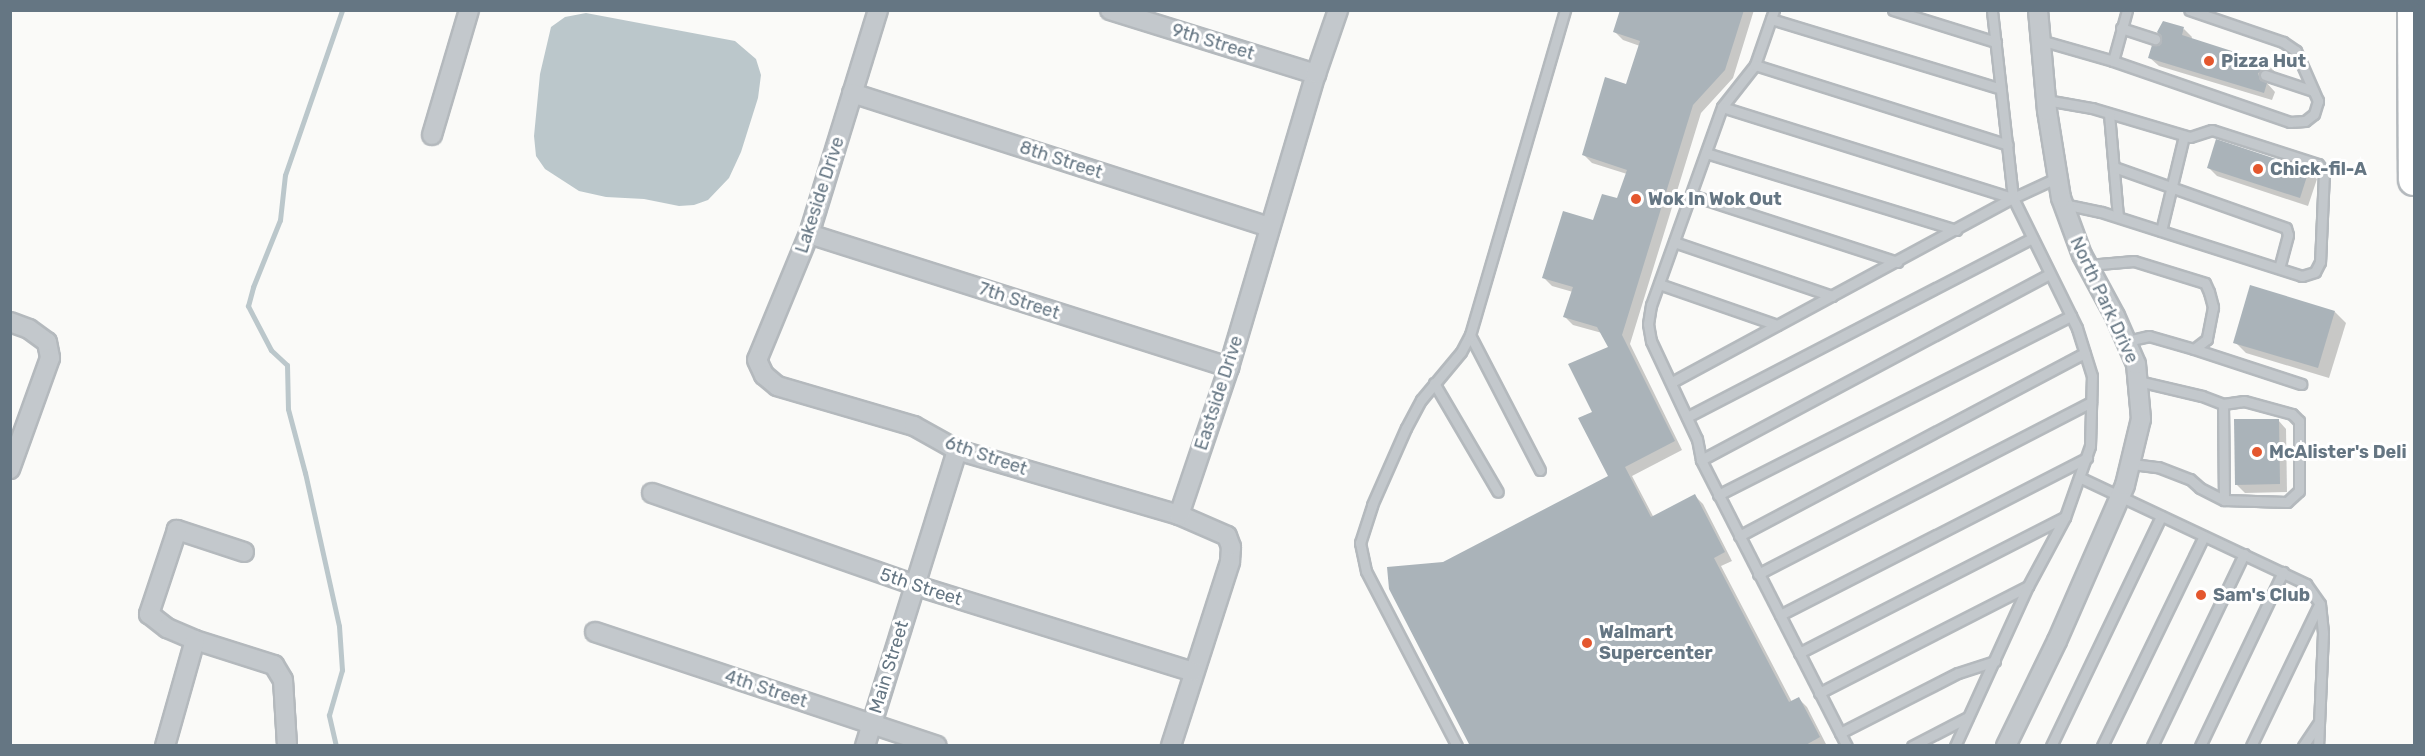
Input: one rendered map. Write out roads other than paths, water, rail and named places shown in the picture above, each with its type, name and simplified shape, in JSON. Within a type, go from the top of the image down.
[{"type":"highway","points":[[2413,10],[2415,180]]},
{"type":"street","points":[[432,135],[469,10]]},
{"type":"street","name":"Lakeside Drive","points":[[764,375],[758,360],[809,234],[878,10]]},
{"type":"street","name":"9th Street","points":[[1110,10],[1316,74]]},
{"type":"street","name":"Eastside Drive","points":[[1179,515],[1228,368],[1316,74],[1338,10]]},
{"type":"street","name":"North Park Drive","points":[[2006,746],[2057,640],[2120,496],[2132,464],[2141,419],[2136,364],[2127,340],[2088,265],[2063,204],[2056,178],[2038,10]]},
{"type":"street","name":"8th Street","points":[[852,93],[1270,227]]},
{"type":"street","name":"7th Street","points":[[809,234],[1228,368]]},
{"type":"street","points":[[10,322],[29,329],[47,342],[50,358],[10,469]]},
{"type":"street","name":"6th Street","points":[[764,375],[777,386],[914,426],[957,450],[1179,515]]},
{"type":"street","name":"Main Street","points":[[865,746],[957,450]]},
{"type":"street","name":"5th Street","points":[[652,493],[914,585],[1193,672]]},
{"type":"street","points":[[1171,746],[1230,562],[1231,548],[1227,536],[1179,515]]},
{"type":"street","points":[[244,552],[177,530],[149,614],[167,628],[195,640],[274,665],[283,680],[287,746]]},
{"type":"street","name":"4th Street","points":[[595,632],[938,746]]},
{"type":"street","points":[[165,746],[195,640]]},
{"type":"lane","points":[[1457,746],[1366,571],[1360,543],[1371,505],[1406,428],[1434,383],[1461,352],[1470,335],[1565,10]]},
{"type":"lane","points":[[1893,10],[1996,42]]},
{"type":"lane","points":[[1954,746],[2028,586],[2065,517],[2081,478],[2090,446],[2092,376],[2085,353],[2071,316],[2013,198],[1992,10]]},
{"type":"lane","points":[[2113,61],[2127,10]]},
{"type":"lane","points":[[2040,40],[2113,61],[2290,122],[2305,120],[2314,114],[2318,101],[2300,58],[2283,42],[2189,10]]},
{"type":"lane","points":[[1847,746],[1701,460],[1697,439],[1651,341],[1648,324],[1659,284],[1722,107],[1755,65],[1773,15],[2001,89]]},
{"type":"lane","points":[[2121,28],[2155,39]]},
{"type":"lane","points":[[1755,65],[2008,145]]},
{"type":"lane","points":[[2265,75],[2313,91]]},
{"type":"lane","points":[[2046,100],[2109,114],[2190,138],[2212,130],[2318,164],[2325,172],[2320,262],[2315,272],[2302,276],[2118,217],[2063,204]]},
{"type":"lane","points":[[1722,107],[2013,198]]},
{"type":"lane","points":[[2109,114],[2118,217]]},
{"type":"lane","points":[[2161,231],[2184,136]]},
{"type":"lane","points":[[1706,153],[1956,230]]},
{"type":"lane","points":[[2114,167],[2286,228],[2288,236],[2279,268]]},
{"type":"lane","points":[[1672,382],[2013,198],[2056,178]]},
{"type":"lane","points":[[1690,195],[1897,262]]},
{"type":"lane","points":[[1687,417],[2032,238]]},
{"type":"lane","points":[[1674,242],[1832,296]]},
{"type":"lane","points":[[2088,265],[2134,261],[2205,284],[2213,307],[2207,339],[2194,349]]},
{"type":"lane","points":[[1701,460],[2050,274]]},
{"type":"lane","points":[[1659,284],[1777,325]]},
{"type":"lane","points":[[1718,495],[2071,316]]},
{"type":"lane","points":[[1470,335],[1540,470]]},
{"type":"lane","points":[[2127,340],[2149,336],[2301,384]]},
{"type":"lane","points":[[1739,536],[2085,353]]},
{"type":"lane","points":[[2132,464],[2158,467],[2190,479],[2200,488],[2224,500],[2287,502],[2299,491],[2299,421],[2292,414],[2244,401],[2223,404],[2202,396],[2138,381]]},
{"type":"lane","points":[[1434,383],[1498,492]]},
{"type":"lane","points":[[1758,574],[2091,402]]},
{"type":"lane","points":[[2223,404],[2224,500]]},
{"type":"lane","points":[[1780,615],[2086,458]]},
{"type":"lane","points":[[2081,478],[2306,584],[2320,604],[2323,633],[2318,746]]},
{"type":"lane","points":[[2051,746],[2161,516]]},
{"type":"lane","points":[[1798,653],[2065,517]]},
{"type":"lane","points":[[2102,746],[2204,536]]},
{"type":"lane","points":[[2152,746],[2244,554]]},
{"type":"lane","points":[[2200,746],[2283,572]]},
{"type":"lane","points":[[1819,693],[2028,586]]},
{"type":"lane","points":[[2251,746],[2320,604]]},
{"type":"lane","points":[[1840,733],[1958,673],[1995,661]]},
{"type":"lane","points":[[1912,746],[1969,716]]},
{"type":"lane","points":[[2303,746],[2319,722]]},
{"type":"waterway","points":[[336,746],[329,715],[342,670],[339,626],[305,473],[288,409],[287,365],[271,350],[248,306],[253,287],[280,220],[285,175],[342,10]]},
{"type":"place","name":"Pizza Hut","points":[[2209,61]]},
{"type":"place","name":"Chick-fil-A","points":[[2258,169]]},
{"type":"place","name":"Wok In Wok Out","points":[[1636,199]]},
{"type":"place","name":"McAlister's Deli","points":[[2257,452]]},
{"type":"place","name":"Sam's Club","points":[[2201,595]]},
{"type":"place","name":"Walmart Supercenter","points":[[1587,643]]}]
